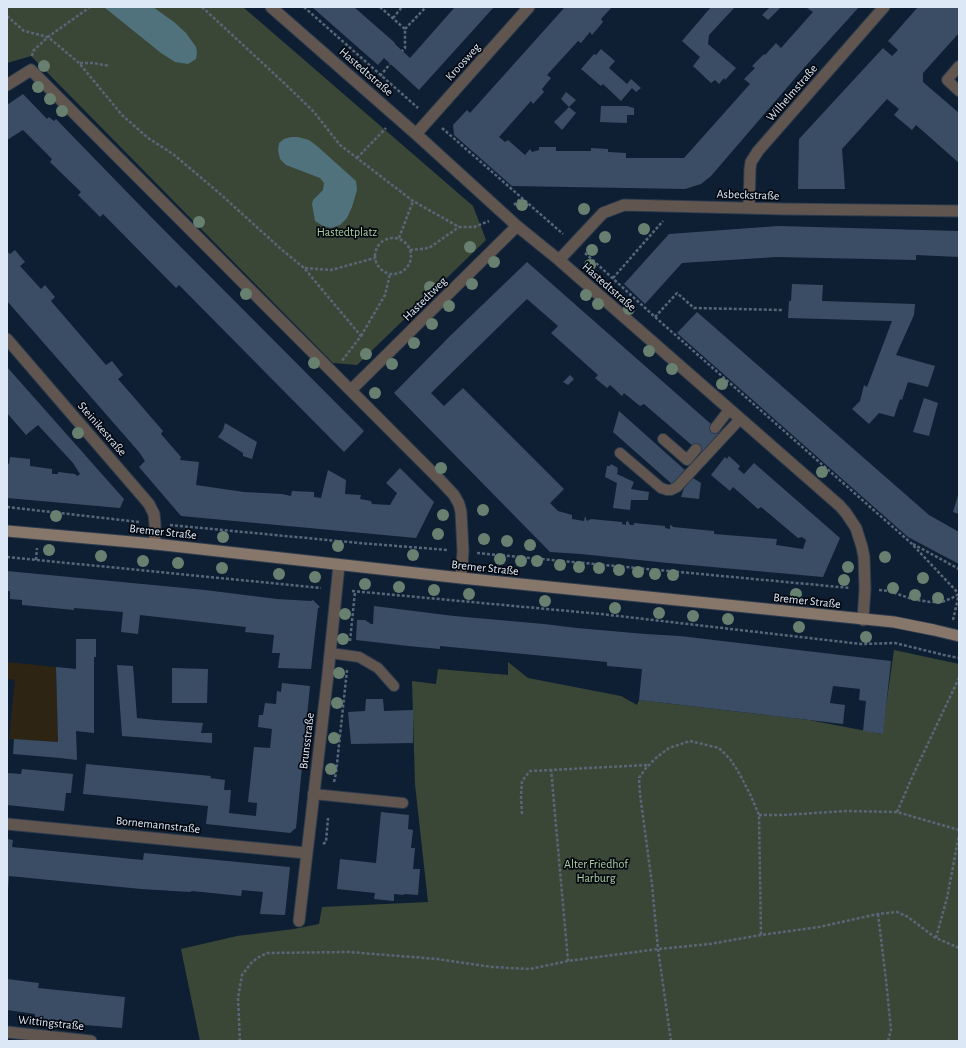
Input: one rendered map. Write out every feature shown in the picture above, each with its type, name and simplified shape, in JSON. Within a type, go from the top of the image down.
[{"type":"main road","name":"Bremer Straße","points":[[7,531],[155,544],[461,578],[894,622],[959,636]]},
{"type":"street","name":"Hastedtstraße","points":[[272,7],[416,134],[517,226],[559,260],[840,506],[856,528],[862,547],[864,557],[865,589],[863,620]]},
{"type":"street","name":"Kroosweg","points":[[416,134],[529,7]]},
{"type":"street","name":"Wilhelmstraße","points":[[749,208],[751,162],[884,7]]},
{"type":"street","points":[[7,85],[31,70],[440,480],[454,496],[459,504],[461,512],[461,578]]},
{"type":"street","name":"Asbeckstraße","points":[[559,260],[603,213],[624,205],[959,211]]},
{"type":"street","name":"Hastedtweg","points":[[351,390],[517,226]]},
{"type":"street","name":"Steinikestraße","points":[[7,339],[149,504],[154,514],[155,544]]},
{"type":"street","name":"Brunsstraße","points":[[299,921],[339,564]]},
{"type":"street","name":"Bornemannstraße","points":[[7,824],[306,853]]},
{"type":"street","name":"Wittingstraße","points":[[7,1032],[91,1041]]},
{"type":"lane","points":[[959,66],[947,80],[959,91]]},
{"type":"lane","points":[[715,428],[729,410]]},
{"type":"lane","points":[[620,453],[661,488],[671,490],[677,487],[740,419]]},
{"type":"lane","points":[[663,439],[687,460],[696,449]]},
{"type":"lane","points":[[330,653],[359,657],[378,668],[394,686]]},
{"type":"lane","points":[[314,794],[404,803]]},
{"type":"path","points":[[31,70],[33,51],[48,37],[90,7]]},
{"type":"path","points":[[202,7],[314,112],[340,145],[413,201],[459,227],[474,227],[495,218]]},
{"type":"path","points":[[304,7],[380,76],[422,111]]},
{"type":"path","points":[[380,7],[405,29]]},
{"type":"path","points":[[393,18],[402,7]]},
{"type":"path","points":[[402,51],[405,48],[405,29],[426,7]]},
{"type":"path","points":[[7,16],[24,31],[48,37],[79,63],[122,115],[148,138],[173,154],[207,182],[304,268],[361,336]]},
{"type":"path","points":[[79,63],[93,63],[110,66]]},
{"type":"path","points":[[380,76],[390,64]]},
{"type":"path","points":[[440,126],[564,235]]},
{"type":"path","points":[[357,158],[387,127]]},
{"type":"path","points":[[399,238],[413,201]]},
{"type":"path","points":[[613,278],[676,206]]},
{"type":"path","points":[[410,250],[429,248],[459,227]]},
{"type":"path","points":[[386,238],[399,238],[408,245],[410,250],[410,262],[407,268],[402,272],[390,274],[384,272],[376,264],[375,252],[377,246],[386,238]]},
{"type":"path","points":[[584,252],[655,317],[911,543],[959,594]]},
{"type":"path","points":[[304,268],[331,270],[375,258]]},
{"type":"path","points":[[333,373],[361,336],[385,296],[390,274]]},
{"type":"path","points":[[655,317],[667,306],[677,292],[694,308],[782,310]]},
{"type":"path","points":[[7,507],[155,524],[359,544],[462,551],[865,589]]},
{"type":"path","points":[[911,543],[959,569]]},
{"type":"path","points":[[36,560],[37,547]]},
{"type":"path","points":[[7,557],[336,590],[601,614],[862,644],[895,643],[959,658]]},
{"type":"path","points":[[881,590],[889,591],[912,599],[930,602],[942,602],[959,594]]},
{"type":"path","points":[[955,610],[959,594]]},
{"type":"path","points":[[944,655],[946,648]]},
{"type":"path","points":[[897,812],[959,678]]},
{"type":"path","points":[[671,1041],[658,949],[652,884],[639,778],[657,757],[669,748],[690,742],[719,748],[730,759],[750,794],[759,816],[760,935]]},
{"type":"path","points":[[522,814],[522,781],[530,771],[649,765]]},
{"type":"path","points":[[551,770],[568,961]]},
{"type":"path","points":[[759,816],[846,811],[897,812],[959,830]]},
{"type":"path","points":[[936,938],[947,898],[959,835]]},
{"type":"path","points":[[240,1041],[238,998],[242,975],[252,962],[266,952],[349,952],[437,959],[492,967],[530,969],[568,961],[658,949],[710,944],[819,927],[878,914],[897,912],[936,938],[959,948]]},
{"type":"path","points":[[878,914],[891,1030],[888,1041]]},
{"type":"shaded area","points":[[104,7],[153,7],[174,22],[186,33],[196,47],[196,59],[188,64],[175,62],[161,53]]},
{"type":"shaded area","points":[[291,137],[309,140],[356,181],[357,190],[352,207],[347,218],[340,225],[331,228],[323,226],[315,221],[312,204],[313,200],[323,190],[324,183],[320,178],[286,165],[280,159],[278,150],[279,143],[284,139]]},
{"type":"shaded area","points":[[7,662],[56,667],[58,742],[9,739],[15,680],[7,679]]},
{"type":"green space","name":"Hastedtplatz","points":[[7,7],[243,7],[473,206],[486,240],[357,365],[333,363],[31,56],[7,63]]},
{"type":"green space","name":"Alter Friedhof Harburg","points":[[894,650],[959,664],[959,1041],[200,1041],[181,949],[237,936],[294,929],[319,924],[322,907],[428,902],[415,784],[412,681],[436,684],[438,669],[508,675],[508,662],[528,678],[621,696],[637,705],[639,700],[809,720],[882,734]]},
{"type":"building","points":[[312,7],[354,7],[410,58],[455,7],[494,7],[419,90],[384,58],[378,65]]},
{"type":"building","points":[[565,7],[612,7],[601,19],[603,22],[592,35],[590,32],[581,43],[578,41],[547,75],[551,78],[542,89],[544,92],[533,104],[531,101],[499,137],[505,142],[508,140],[525,155],[530,149],[532,152],[539,150],[539,147],[556,147],[556,151],[591,151],[591,148],[608,149],[608,152],[626,153],[626,158],[684,158],[750,84],[744,79],[755,68],[752,66],[776,43],[781,48],[813,12],[807,8],[808,7],[859,7],[803,69],[711,176],[701,184],[685,189],[512,186],[454,135],[453,125],[467,110],[470,113]]},
{"type":"building","points":[[711,7],[735,7],[709,35],[708,44],[736,68],[719,84],[715,80],[711,83],[693,66],[700,57],[682,41]]},
{"type":"building","points":[[770,7],[781,7],[768,20],[762,15]]},
{"type":"building","points":[[918,7],[959,7],[959,33],[923,73],[923,82],[959,113],[959,163],[916,125],[912,130],[894,115],[899,109],[887,99],[842,149],[845,189],[798,189],[799,139],[883,48],[892,56],[898,50],[888,41]]},
{"type":"building","points":[[601,49],[615,61],[609,68],[627,84],[631,79],[641,88],[636,92],[632,88],[621,101],[603,84],[601,86],[581,69],[594,54],[596,55]]},
{"type":"building","points":[[566,92],[576,100],[569,107],[561,99]]},
{"type":"building","points":[[23,94],[47,119],[49,117],[54,121],[56,119],[364,431],[344,452],[179,285],[176,288],[103,214],[100,217],[78,195],[81,192],[50,162],[52,159],[23,130],[7,140],[7,105]]},
{"type":"building","points":[[601,106],[627,106],[634,108],[634,115],[627,115],[627,123],[600,122]]},
{"type":"building","points":[[569,107],[576,113],[562,130],[554,122]]},
{"type":"building","points":[[778,226],[959,231],[959,257],[916,255],[916,260],[777,257],[682,263],[645,304],[624,284],[669,234]]},
{"type":"building","points":[[15,250],[25,262],[20,266],[41,289],[45,285],[55,297],[51,301],[106,365],[112,361],[123,375],[118,379],[163,431],[161,434],[181,457],[180,460],[199,462],[196,485],[244,492],[282,494],[291,496],[292,491],[314,492],[314,497],[321,498],[328,470],[346,480],[345,494],[361,495],[360,499],[371,501],[372,504],[390,505],[397,493],[386,483],[400,468],[434,502],[416,538],[181,516],[139,467],[145,461],[139,452],[7,301],[7,251],[10,254]]},
{"type":"building","points":[[527,262],[720,432],[701,453],[644,404],[640,406],[624,393],[622,396],[610,385],[607,388],[595,378],[598,375],[551,333],[558,326],[527,299],[431,393],[444,406],[463,388],[564,489],[550,503],[558,511],[572,515],[572,519],[584,521],[585,516],[587,521],[591,519],[622,522],[622,524],[626,525],[626,522],[628,521],[630,525],[634,525],[634,523],[665,526],[665,528],[670,529],[671,525],[673,527],[714,531],[714,534],[777,539],[776,545],[803,549],[806,540],[802,537],[798,538],[761,507],[758,509],[733,487],[730,491],[711,475],[725,457],[727,459],[729,456],[740,466],[738,469],[744,474],[754,463],[840,538],[823,577],[550,552],[394,393],[451,335]]},
{"type":"building","points":[[792,284],[823,285],[822,301],[915,304],[914,315],[896,355],[935,366],[928,387],[908,382],[894,417],[879,413],[869,424],[852,409],[860,401],[864,385],[867,387],[892,321],[788,318]]},
{"type":"building","points":[[697,312],[929,515],[959,532],[959,564],[908,537],[677,333]]},
{"type":"building","points":[[7,367],[124,499],[120,508],[7,498],[7,463],[9,464],[10,457],[30,459],[30,466],[52,469],[52,474],[58,474],[58,472],[75,474],[77,476],[80,474],[73,463],[38,425],[26,435],[7,413]]},
{"type":"building","points":[[570,375],[574,379],[568,385],[563,382]]},
{"type":"building","points":[[924,398],[938,403],[929,436],[913,432]]},
{"type":"building","points":[[619,411],[685,470],[672,484],[613,432]]},
{"type":"building","points":[[225,423],[257,442],[252,459],[243,456],[243,453],[218,437],[223,430]]},
{"type":"building","points":[[611,464],[618,468],[617,474],[634,482],[631,489],[649,492],[648,500],[631,500],[630,510],[613,508],[617,483],[605,477],[607,466],[610,466]]},
{"type":"building","points":[[693,478],[701,483],[699,499],[681,497],[684,488]]},
{"type":"building","points":[[959,492],[959,514],[953,512]]},
{"type":"building","points":[[7,571],[205,590],[277,599],[313,600],[320,607],[318,608],[311,669],[278,668],[280,653],[272,653],[274,635],[245,632],[246,627],[140,615],[138,634],[121,632],[123,612],[74,608],[74,610],[22,605],[22,600],[10,599],[10,591],[7,591]]},
{"type":"building","points":[[374,606],[454,616],[680,636],[891,661],[883,734],[863,731],[866,701],[859,700],[860,689],[833,686],[830,703],[845,705],[843,724],[639,700],[642,669],[607,666],[607,662],[440,646],[440,649],[356,640],[357,620],[365,620],[373,624]]},
{"type":"building","points":[[76,639],[96,639],[96,657],[94,657],[94,733],[76,731],[77,760],[13,754],[14,739],[58,742],[56,667],[76,669]]},
{"type":"building","points":[[117,665],[133,666],[137,718],[203,723],[201,733],[212,733],[212,743],[122,736]]},
{"type":"building","points":[[172,668],[208,669],[207,703],[172,703]]},
{"type":"building","points":[[282,683],[310,686],[296,828],[290,833],[206,824],[208,806],[83,794],[86,764],[211,776],[210,778],[225,780],[224,790],[231,790],[229,813],[256,816],[257,803],[248,802],[254,747],[270,748],[272,729],[258,727],[259,715],[263,715],[265,703],[276,704],[277,691],[281,692]]},
{"type":"building","points":[[366,699],[383,699],[384,711],[413,710],[413,743],[351,744],[348,712],[365,711]]},
{"type":"building","points":[[22,769],[73,774],[71,793],[66,793],[64,811],[7,805],[7,773],[21,774]]},
{"type":"building","points":[[381,812],[409,815],[408,829],[413,830],[411,848],[415,848],[413,869],[420,869],[418,895],[394,894],[394,901],[374,899],[375,893],[337,889],[340,859],[376,863]]},
{"type":"building","points":[[7,839],[13,840],[12,847],[143,860],[144,853],[290,867],[285,915],[260,914],[263,892],[242,890],[241,896],[192,891],[141,889],[9,876],[7,890]]},
{"type":"building","points":[[7,979],[39,983],[38,988],[125,997],[122,1028],[35,1021],[35,1014],[7,1010]]}]
